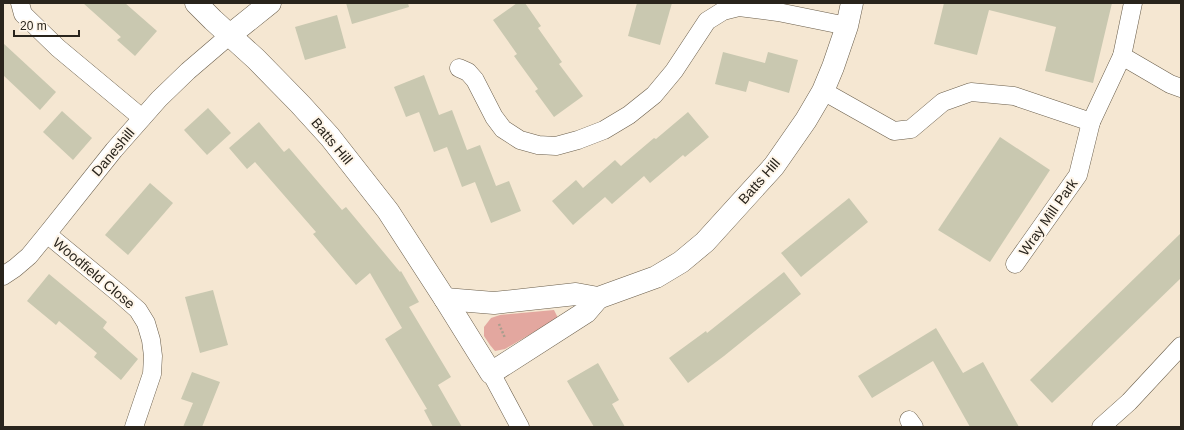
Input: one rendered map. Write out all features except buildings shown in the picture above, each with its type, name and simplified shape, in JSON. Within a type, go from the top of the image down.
[{"type":"street","points":[[20,3],[23,14],[58,48],[142,118]]},
{"type":"street","name":"Batts Hill","points":[[196,3],[300,104],[330,137],[388,211],[491,372],[518,424]]},
{"type":"street","points":[[230,35],[270,3]]},
{"type":"street","name":"Batts Hill","points":[[491,372],[586,312],[598,298],[656,277],[681,262],[705,242],[774,166],[806,120],[823,91],[833,67],[847,26],[852,3]]},
{"type":"street","name":"Wray Mill Park","points":[[1015,264],[1078,175],[1092,122],[1122,56],[1133,3]]},
{"type":"street","points":[[459,68],[468,72],[475,80],[494,117],[503,129],[520,140],[538,145],[556,146],[578,140],[604,130],[629,115],[654,95],[674,71],[707,21],[723,11],[739,7],[778,12],[847,26]]},
{"type":"street","name":"Daneshill","points":[[3,276],[29,256],[114,150],[168,90],[230,35]]},
{"type":"street","points":[[1122,56],[1170,84],[1181,88]]},
{"type":"street","points":[[823,91],[894,131],[910,129],[943,102],[971,92],[1014,96],[1092,122]]},
{"type":"street","name":"Woodfield Close","points":[[47,234],[122,295],[138,310],[146,324],[153,356],[152,374],[134,427]]},
{"type":"street","points":[[445,299],[494,303],[576,294],[598,298]]},
{"type":"street","points":[[1101,427],[1129,402],[1181,346]]},
{"type":"path","points":[[498,324],[505,338]]},
{"type":"shaded area","points":[[554,310],[558,318],[505,349],[495,351],[484,336],[484,327],[491,318],[500,315]]}]
